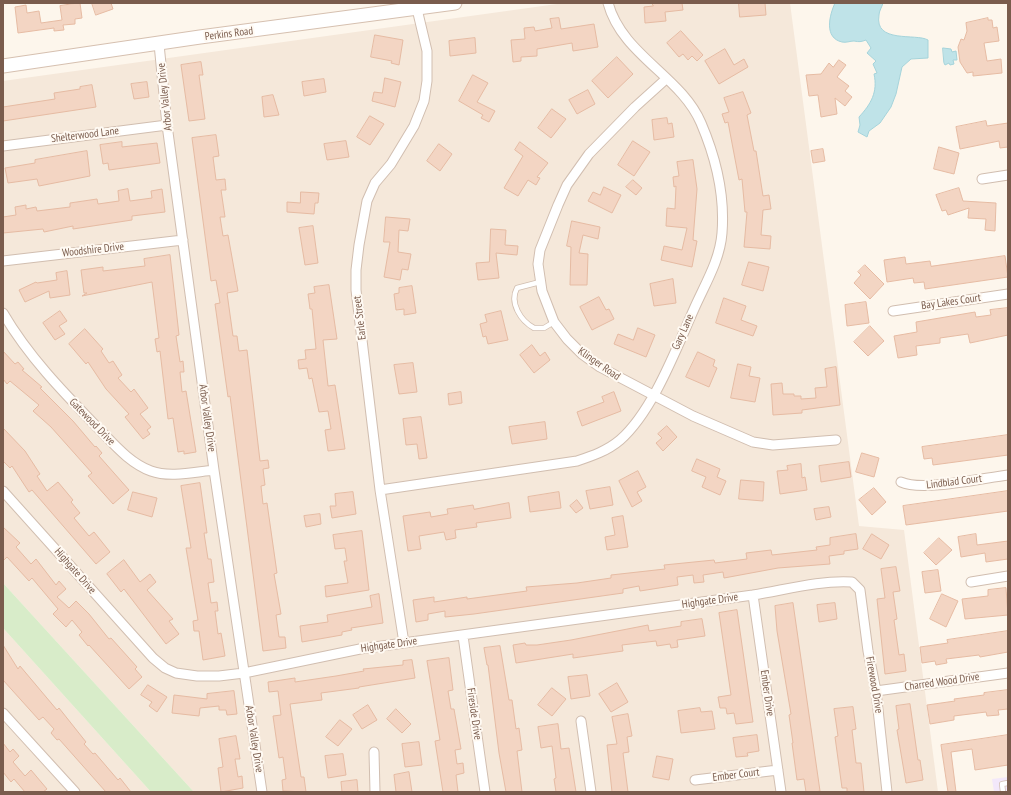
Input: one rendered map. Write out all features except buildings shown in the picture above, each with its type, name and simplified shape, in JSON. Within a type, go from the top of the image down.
[{"type":"main road","name":"Perkins Road","points":[[3,66],[455,3]]},
{"type":"street","name":"Gary Lane","points":[[380,490],[577,461],[598,454],[620,440],[640,417],[668,366],[718,254],[722,232],[722,197],[715,161],[706,135],[701,122],[687,98],[649,64],[623,34],[612,18],[608,3]]},
{"type":"street","name":"Earle Street","points":[[404,643],[380,490],[356,290],[356,270],[367,201],[376,183],[391,164],[414,126],[424,101],[427,81],[427,50],[417,9]]},
{"type":"street","name":"Arbor Valley Drive","points":[[159,44],[167,125],[214,470],[262,792]]},
{"type":"street","name":"Klinger Road","points":[[666,79],[635,107],[589,154],[567,185],[540,250],[538,264],[540,282],[554,322],[567,339],[582,354],[606,370],[652,396],[693,416],[753,442],[764,445],[836,440]]},
{"type":"street","name":"Shelterwood Lane","points":[[3,146],[167,125]]},
{"type":"street","points":[[982,179],[1008,175]]},
{"type":"street","name":"Woodshire Drive","points":[[3,261],[183,240]]},
{"type":"street","name":"Bay Lakes Court","points":[[893,311],[1008,294]]},
{"type":"street","name":"Gatewood Drive","points":[[3,313],[37,362],[121,452],[140,466],[151,471],[169,474],[214,470]]},
{"type":"street","name":"Lindblad Court","points":[[901,482],[915,486],[932,485],[1008,475]]},
{"type":"street","name":"Highgate Drive","points":[[3,491],[134,638],[165,668],[176,673],[197,676],[244,673],[360,649],[753,595],[826,583],[852,582]]},
{"type":"street","points":[[971,582],[1008,576]]},
{"type":"street","name":"Firewood Drive","points":[[852,582],[860,590],[868,651],[876,691],[887,792]]},
{"type":"street","name":"Ember Drive","points":[[753,595],[781,792]]},
{"type":"street","name":"Fireside Drive","points":[[463,636],[485,792]]},
{"type":"street","name":"Charred Wood Drive","points":[[876,691],[1008,673]]},
{"type":"street","points":[[3,712],[75,792]]},
{"type":"street","points":[[581,721],[591,792]]},
{"type":"street","points":[[374,752],[375,792]]},
{"type":"street","name":"Ember Court","points":[[695,780],[778,770]]},
{"type":"lane","points":[[540,282],[517,288],[515,292],[515,307],[518,313],[534,328],[544,328],[554,322]]},
{"type":"lane","points":[[1003,792],[1002,784],[1008,783]]},
{"type":"shaded area","points":[[564,3],[790,3],[859,526],[904,530],[938,792],[194,792],[3,583],[3,81]]},
{"type":"shaded area","points":[[3,628],[151,792],[3,792]]},
{"type":"shaded area","points":[[1008,777],[1008,792],[994,792],[992,779]]},
{"type":"green space","points":[[3,583],[194,792],[151,792],[3,628]]},
{"type":"water","points":[[835,3],[883,3],[879,12],[879,24],[883,30],[889,34],[897,36],[922,38],[928,40],[928,58],[911,59],[902,67],[896,94],[891,107],[880,123],[869,131],[867,137],[858,132],[860,125],[859,117],[870,102],[874,92],[874,74],[877,73],[873,64],[876,61],[867,53],[871,48],[866,40],[860,42],[844,42],[836,40],[832,36],[830,31],[830,20]]},
{"type":"water","points":[[943,48],[951,49],[952,52],[956,51],[957,60],[953,60],[954,64],[950,65],[949,63],[945,65]]}]
